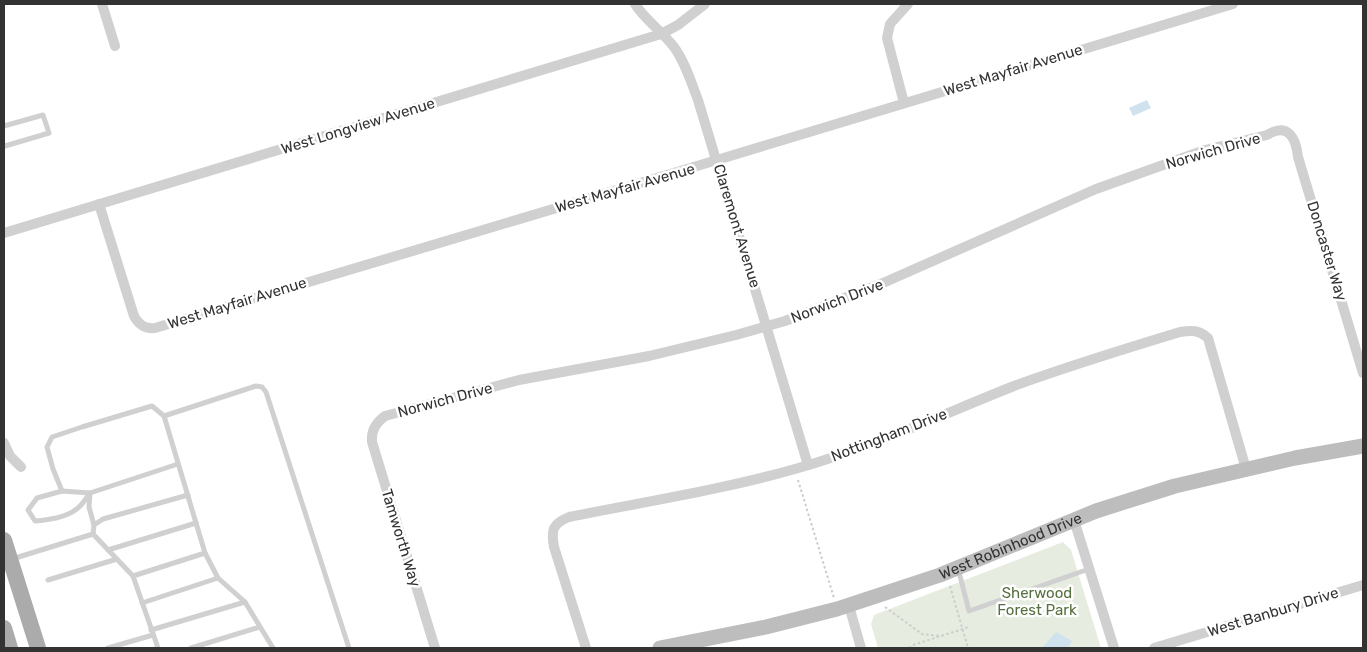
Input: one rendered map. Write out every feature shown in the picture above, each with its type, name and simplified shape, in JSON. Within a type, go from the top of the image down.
[{"type":"main road","points":[[4,540],[7,557],[38,648]]},
{"type":"main road","points":[[4,628],[10,648]]},
{"type":"street","points":[[102,4],[114,46]]},
{"type":"street","name":"Claremont Avenue","points":[[635,4],[674,47],[682,60],[698,100],[808,465]]},
{"type":"street","name":"West Longview Avenue","points":[[4,232],[662,34],[678,25],[705,4]]},
{"type":"street","points":[[904,102],[887,38],[890,24],[908,4]]},
{"type":"street","name":"West Mayfair Avenue","points":[[99,204],[134,316],[139,324],[148,328],[717,160],[1232,4]]},
{"type":"street","name":"Norwich Drive","points":[[374,428],[385,416],[519,380],[649,356],[785,321],[883,283],[1096,189],[1205,150],[1267,135],[1274,131],[1287,132]]},
{"type":"street","name":"Doncaster Way","points":[[1287,132],[1296,142],[1298,157],[1363,373]]},
{"type":"street","name":"Nottingham Drive","points":[[586,648],[554,547],[552,537],[554,528],[559,522],[569,517],[714,490],[808,465],[876,442],[1025,382],[1104,355],[1190,330],[1201,332],[1208,338],[1246,469]]},
{"type":"street","name":"Tamworth Way","points":[[374,428],[371,436],[372,442],[435,648]]},
{"type":"street","points":[[4,443],[10,456],[21,467]]},
{"type":"street","name":"West Robinhood Drive","points":[[660,648],[766,627],[906,588],[1074,520],[1175,486],[1321,453],[1363,446]]},
{"type":"street","points":[[1074,520],[1114,648]]},
{"type":"street","name":"West Banbury Drive","points":[[1154,648],[1363,585]]},
{"type":"street","points":[[843,607],[861,648]]},
{"type":"lane","points":[[4,126],[43,114],[49,133],[4,145]]},
{"type":"lane","points":[[164,416],[256,386],[262,387],[266,392],[350,648]]},
{"type":"lane","points":[[62,491],[47,447],[52,437],[82,426],[152,406],[164,416],[205,553],[218,578],[245,602],[273,648]]},
{"type":"lane","points":[[90,493],[73,512],[47,520],[35,521],[28,510],[36,498],[62,491],[90,493],[178,464]]},
{"type":"lane","points":[[90,493],[89,507],[94,524],[93,534],[133,576],[158,648]]},
{"type":"lane","points":[[94,524],[103,519],[188,494]]},
{"type":"lane","points":[[108,550],[196,523]]},
{"type":"lane","points":[[7,557],[93,534]]},
{"type":"lane","points":[[133,576],[205,553]]},
{"type":"lane","points":[[48,580],[117,559]]},
{"type":"lane","points":[[958,568],[969,611],[1090,569]]},
{"type":"lane","points":[[142,603],[218,578]]},
{"type":"lane","points":[[108,648],[245,602]]},
{"type":"lane","points":[[191,648],[260,627]]},
{"type":"lane","points":[[129,642],[131,648]]},
{"type":"path","points":[[794,469],[843,607]]},
{"type":"path","points":[[949,582],[968,648]]},
{"type":"path","points":[[884,606],[922,634],[942,636]]},
{"type":"path","points":[[909,648],[913,645],[969,627]]},
{"type":"green space","name":"Sherwood Forest Park","points":[[1063,542],[1071,550],[1101,648],[878,648],[871,624],[874,615]]},
{"type":"water","points":[[1147,100],[1151,108],[1133,116],[1129,108]]},
{"type":"water","points":[[1056,632],[1072,641],[1068,648],[1042,648]]}]
